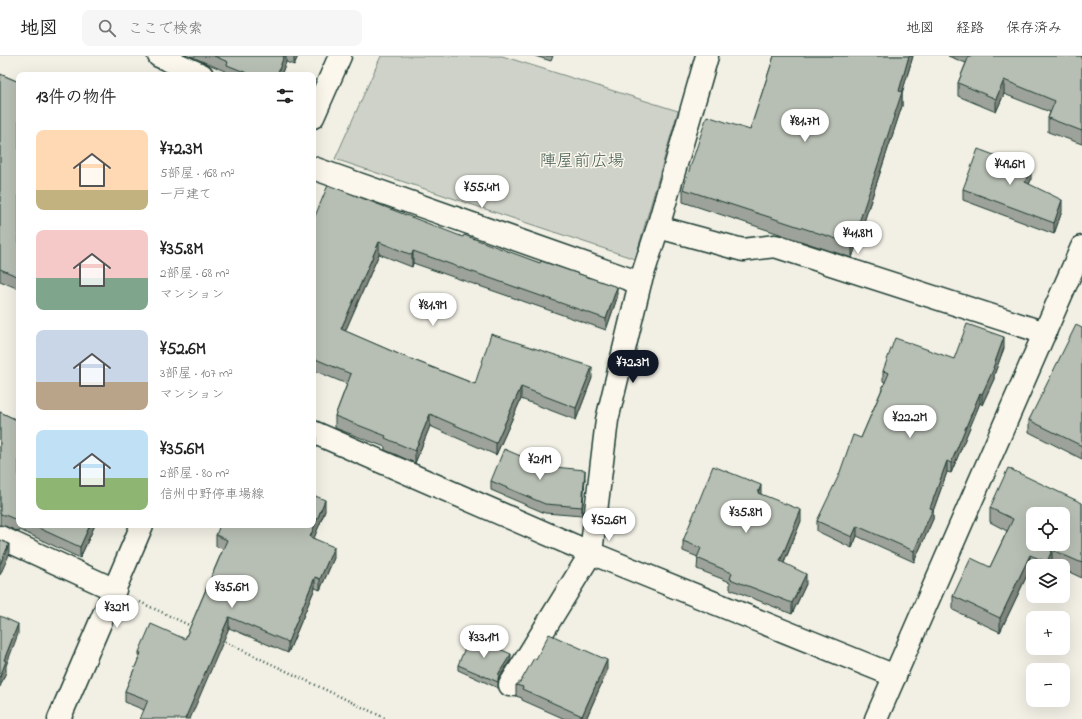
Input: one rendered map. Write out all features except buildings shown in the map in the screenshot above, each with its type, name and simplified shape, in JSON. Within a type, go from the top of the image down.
[{"type":"street","points":[[159,56],[195,72]]},
{"type":"street","points":[[316,109],[340,56]]},
{"type":"street","points":[[510,685],[591,553],[606,420],[640,283],[658,227],[707,56]]},
{"type":"street","points":[[316,169],[640,283]]},
{"type":"street","points":[[658,227],[742,250],[775,246],[1044,333]]},
{"type":"street","points":[[876,719],[1082,247]]},
{"type":"street","points":[[316,433],[591,553],[895,676]]},
{"type":"street","points":[[59,719],[141,528]]},
{"type":"street","points":[[0,536],[115,590]]},
{"type":"path","points":[[115,590],[194,627]]},
{"type":"path","points":[[215,638],[387,719]]},
{"type":"green space","name":"陣屋前広場","points":[[381,56],[502,56],[678,111],[635,259],[335,159]]}]
